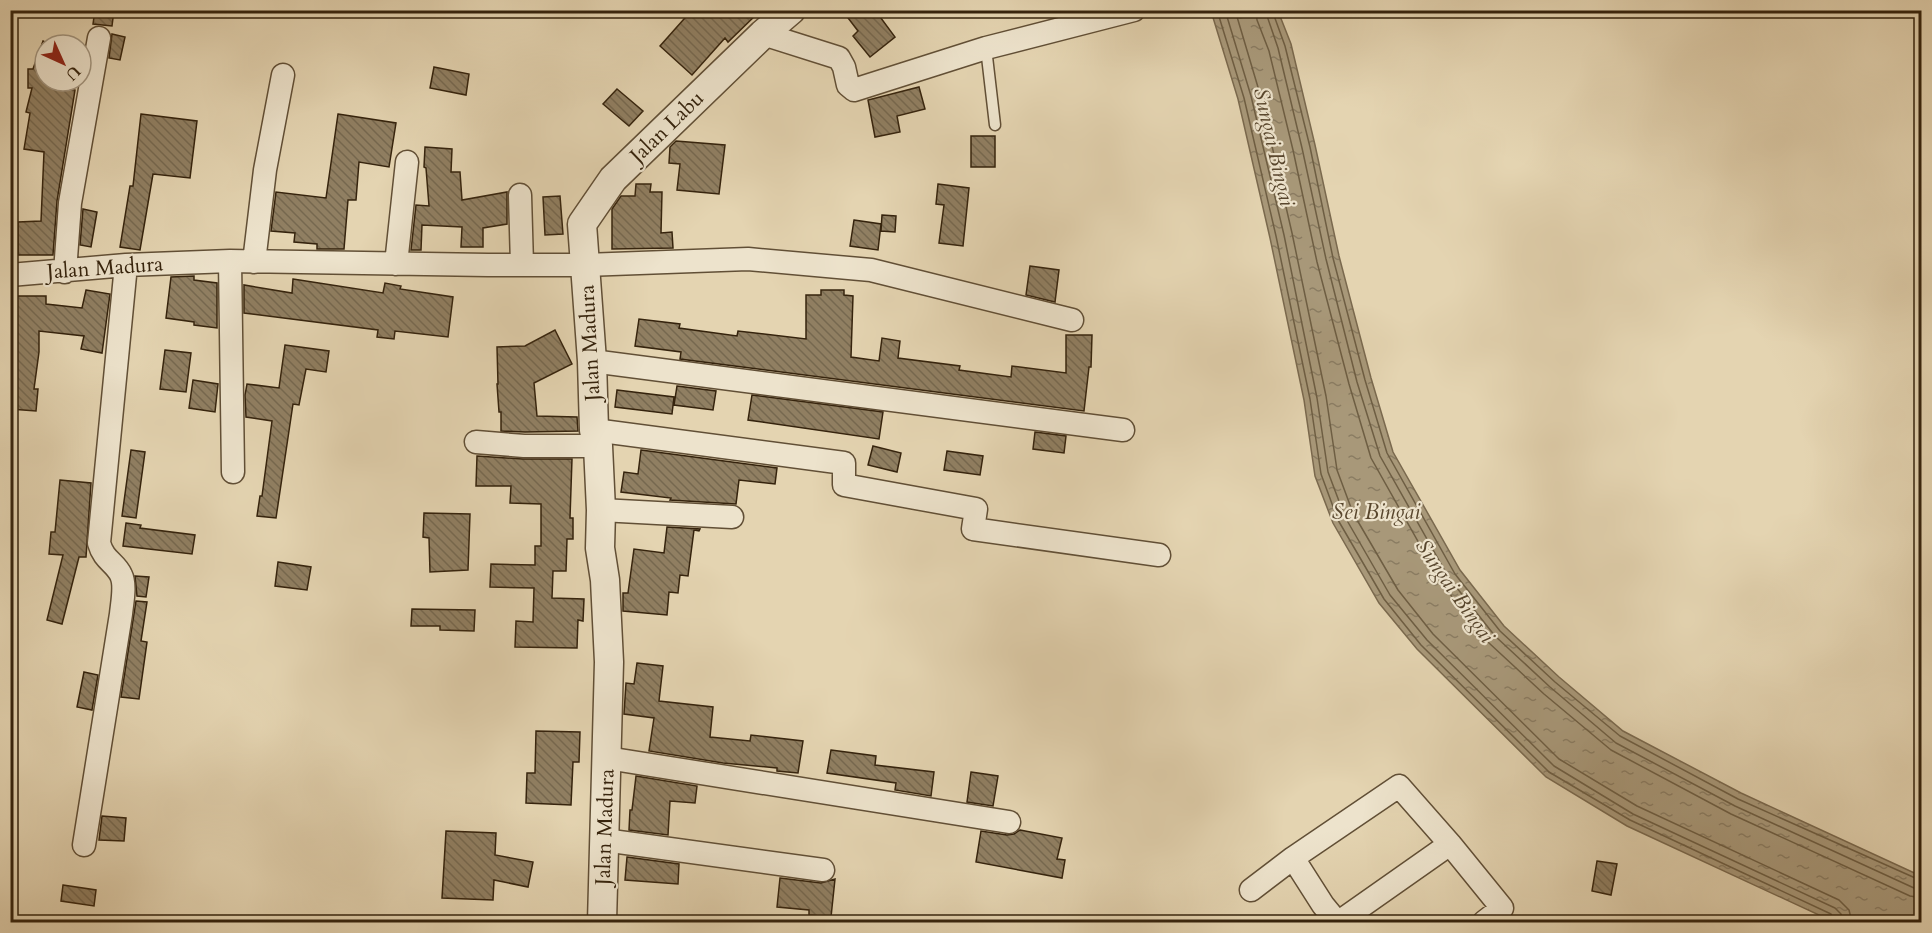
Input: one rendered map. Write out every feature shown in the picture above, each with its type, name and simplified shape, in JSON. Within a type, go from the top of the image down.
[{"type":"street","name":"Jalan Labu","points":[[585,265],[582,224],[613,180],[763,34],[791,10]]},
{"type":"street","points":[[763,34],[839,58],[844,67],[848,86],[854,90],[986,48],[1134,10]]},
{"type":"street","points":[[65,272],[70,203],[99,38]]},
{"type":"street","points":[[254,261],[265,170],[283,75]]},
{"type":"street","points":[[396,264],[407,162]]},
{"type":"street","points":[[520,195],[522,265]]},
{"type":"street","points":[[585,265],[747,259],[871,270],[1072,320]]},
{"type":"street","points":[[230,261],[233,472]]},
{"type":"street","name":"Jalan Madura","points":[[10,275],[230,261],[585,265],[601,510],[600,549],[605,580],[609,662],[602,922]]},
{"type":"street","points":[[84,845],[121,614],[121,574],[102,552],[99,543],[126,266]]},
{"type":"street","points":[[592,361],[1123,430]]},
{"type":"street","points":[[476,442],[524,446],[596,438],[844,463],[844,485],[976,509],[973,529],[1159,555]]},
{"type":"street","points":[[601,510],[732,517]]},
{"type":"street","points":[[607,758],[1009,822]]},
{"type":"street","points":[[1251,890],[1293,858],[1398,786],[1503,908],[1484,922]]},
{"type":"street","points":[[604,840],[823,870]]},
{"type":"street","points":[[1293,858],[1323,905],[1338,922],[1450,844]]},
{"type":"lane","points":[[986,48],[995,125]]},
{"type":"water","name":"Sei Bingai","points":[[1211,11],[1278,11],[1291,44],[1339,256],[1393,452],[1460,570],[1504,626],[1559,677],[1623,731],[1741,793],[1921,876],[1921,922],[1834,922],[1627,826],[1546,777],[1417,649],[1379,603],[1333,523],[1315,476],[1304,400],[1270,238],[1238,99]]},
{"type":"building","points":[[95,10],[114,10],[112,26],[93,24]]},
{"type":"building","points":[[692,10],[761,10],[728,42],[725,38],[692,75],[660,46]]},
{"type":"building","points":[[842,10],[875,10],[895,37],[870,57],[853,36],[858,31]]},
{"type":"building","points":[[112,34],[125,37],[120,60],[109,58]]},
{"type":"building","points":[[434,67],[469,74],[466,95],[430,88]]},
{"type":"building","points":[[28,69],[33,69],[33,93],[75,93],[57,201],[53,255],[18,255],[18,222],[41,221],[44,152],[24,149],[30,113],[26,112],[32,88],[28,88]]},
{"type":"building","points":[[919,87],[925,109],[897,116],[900,132],[875,137],[868,100]]},
{"type":"building","points":[[617,89],[643,111],[629,126],[603,104]]},
{"type":"building","points":[[141,114],[197,121],[190,178],[153,174],[140,250],[120,247],[130,186],[133,186]]},
{"type":"building","points":[[338,114],[396,123],[389,167],[359,162],[356,200],[348,200],[344,249],[317,249],[317,244],[294,242],[295,233],[271,231],[276,192],[326,198]]},
{"type":"building","points":[[971,136],[995,136],[995,167],[971,167]]},
{"type":"building","points":[[676,141],[725,145],[719,194],[677,190],[680,164],[669,163],[670,147]]},
{"type":"building","points":[[425,147],[452,149],[451,172],[460,172],[462,200],[507,192],[507,224],[483,228],[483,247],[461,247],[462,227],[422,225],[421,250],[411,250],[416,205],[429,206],[426,168],[424,167]]},
{"type":"building","points":[[636,184],[651,184],[650,192],[662,192],[661,233],[672,232],[673,248],[612,249],[612,209],[621,196],[635,196]]},
{"type":"building","points":[[938,184],[969,188],[963,246],[939,243],[944,205],[936,204]]},
{"type":"building","points":[[560,196],[563,234],[545,235],[543,197]]},
{"type":"building","points":[[83,209],[97,212],[91,247],[80,245]]},
{"type":"building","points":[[882,215],[896,216],[895,232],[881,231]]},
{"type":"building","points":[[854,220],[881,224],[878,250],[850,246]]},
{"type":"building","points":[[1030,266],[1059,270],[1055,302],[1026,295]]},
{"type":"building","points":[[194,276],[194,280],[217,283],[217,328],[166,318],[171,277]]},
{"type":"building","points":[[293,279],[383,293],[385,283],[401,286],[400,289],[453,297],[448,337],[395,331],[394,339],[377,337],[378,330],[244,313],[244,285],[292,293]]},
{"type":"building","points":[[86,290],[110,294],[102,353],[81,349],[84,336],[39,331],[39,352],[34,389],[38,389],[36,411],[10,409],[10,296],[46,296],[46,304],[82,308]]},
{"type":"building","points":[[821,290],[844,290],[844,295],[853,296],[851,357],[879,361],[882,338],[900,341],[898,358],[960,366],[959,370],[1011,377],[1012,366],[1066,373],[1066,335],[1092,335],[1091,367],[1089,367],[1084,411],[680,359],[681,352],[635,346],[639,319],[680,324],[679,328],[737,336],[738,331],[806,339],[806,295],[821,295]]},
{"type":"building","points":[[555,330],[572,364],[534,383],[537,416],[577,417],[578,431],[501,431],[497,347],[525,346]]},
{"type":"building","points":[[285,345],[329,351],[326,372],[306,369],[299,405],[293,404],[276,518],[257,516],[260,496],[262,496],[272,421],[246,417],[245,395],[247,384],[279,388]]},
{"type":"building","points":[[165,350],[191,353],[186,392],[160,389]]},
{"type":"building","points":[[193,380],[218,384],[215,412],[189,408]]},
{"type":"building","points":[[677,386],[716,391],[713,410],[674,405]]},
{"type":"building","points":[[617,390],[674,397],[672,414],[615,407]]},
{"type":"building","points":[[752,395],[883,412],[879,439],[748,420]]},
{"type":"building","points":[[1035,432],[1066,436],[1064,453],[1033,449]]},
{"type":"building","points":[[873,446],[901,453],[897,472],[868,465]]},
{"type":"building","points":[[131,450],[145,452],[136,518],[122,516]]},
{"type":"building","points":[[641,450],[777,468],[775,484],[739,480],[736,504],[670,500],[671,498],[621,492],[624,472],[638,474]]},
{"type":"building","points":[[947,451],[983,456],[980,475],[944,470]]},
{"type":"building","points":[[477,456],[572,459],[570,518],[573,518],[573,539],[567,539],[566,571],[553,571],[552,598],[584,599],[583,621],[578,620],[577,648],[515,647],[516,621],[533,622],[534,588],[490,587],[491,564],[535,565],[535,546],[541,546],[541,504],[510,503],[511,486],[476,486]]},
{"type":"building","points":[[60,480],[91,483],[86,557],[79,557],[62,624],[47,620],[63,555],[49,554],[51,532],[55,532]]},
{"type":"building","points":[[424,513],[470,514],[468,570],[430,572],[429,538],[423,537]]},
{"type":"building","points":[[126,523],[141,525],[140,528],[195,535],[192,554],[123,546]]},
{"type":"building","points":[[667,527],[700,529],[699,531],[694,530],[688,576],[680,575],[678,593],[669,592],[667,615],[623,611],[623,593],[628,593],[634,549],[664,553]]},
{"type":"building","points":[[278,562],[311,567],[307,590],[275,586]]},
{"type":"building","points":[[135,576],[149,577],[146,597],[137,596]]},
{"type":"building","points":[[136,601],[147,602],[141,641],[147,642],[139,699],[121,697]]},
{"type":"building","points":[[412,609],[475,610],[474,631],[440,630],[440,626],[411,626]]},
{"type":"building","points":[[637,663],[663,666],[659,701],[713,707],[710,737],[750,741],[751,735],[803,741],[798,773],[777,771],[777,768],[723,763],[649,751],[654,718],[624,714],[626,683],[634,684]]},
{"type":"building","points":[[84,672],[98,675],[92,710],[77,707]]},
{"type":"building","points":[[536,731],[580,732],[579,762],[573,762],[571,805],[526,803],[527,773],[535,773]]},
{"type":"building","points":[[831,750],[876,756],[875,765],[934,772],[931,796],[895,790],[896,783],[827,773]]},
{"type":"building","points":[[971,772],[998,776],[993,806],[967,802]]},
{"type":"building","points":[[636,776],[697,786],[695,803],[670,801],[668,835],[629,830]]},
{"type":"building","points":[[102,816],[126,818],[124,841],[99,840]]},
{"type":"building","points":[[1020,830],[1062,838],[1057,859],[1065,860],[1062,878],[976,862],[981,831],[1007,835]]},
{"type":"building","points":[[446,831],[496,833],[495,855],[533,862],[528,887],[494,880],[493,900],[442,898]]},
{"type":"building","points":[[627,857],[679,864],[678,884],[625,880]]},
{"type":"building","points":[[1597,861],[1617,864],[1611,895],[1592,891]]},
{"type":"building","points":[[780,878],[821,883],[835,879],[831,917],[809,915],[809,910],[777,907]]},
{"type":"building","points":[[63,885],[96,890],[94,906],[61,901]]},
{"type":"water label","name":"Sungai Bingai","points":[[1274,147]]},
{"type":"water label","name":"Sungai Bingai","points":[[1455,591]]}]
